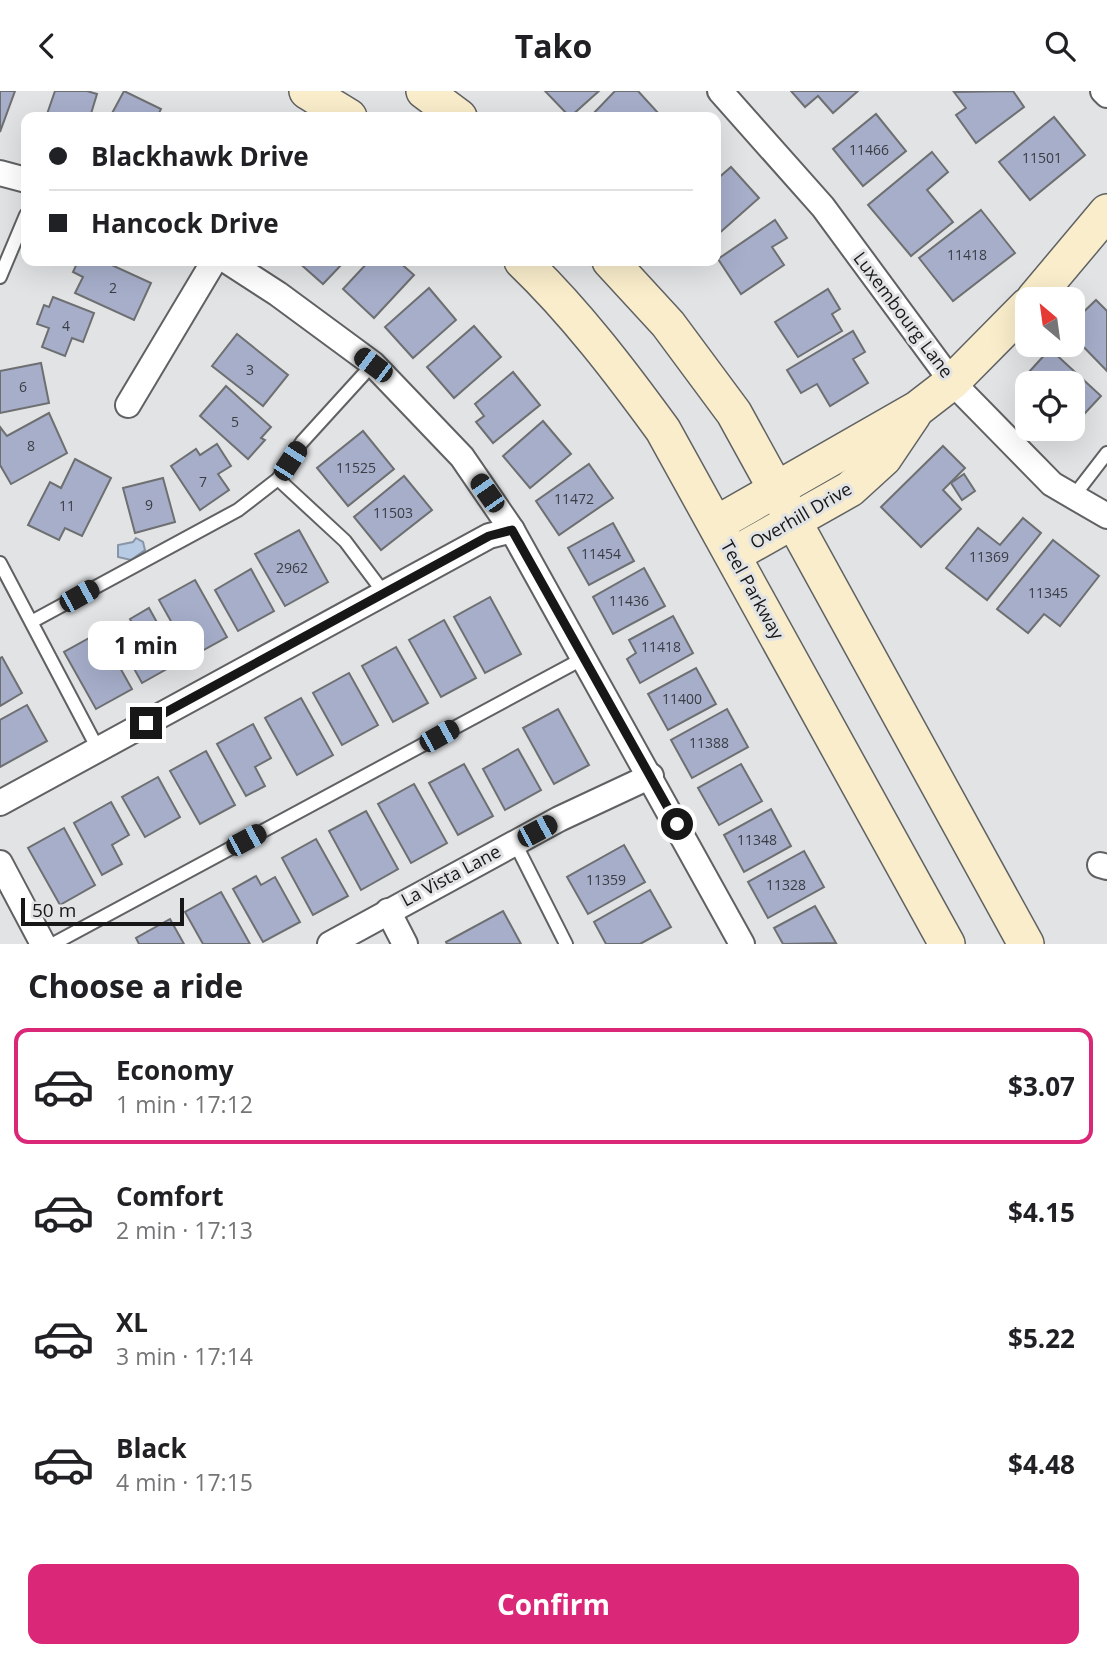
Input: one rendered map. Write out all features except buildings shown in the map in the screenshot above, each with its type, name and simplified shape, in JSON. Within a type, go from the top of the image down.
[{"type":"main road","points":[[307,91],[341,112]]},
{"type":"main road","points":[[425,91],[452,112]]},
{"type":"main road","points":[[1044,287],[1107,212]]},
{"type":"main road","name":"Teel Parkway","points":[[527,266],[546,284],[626,380],[663,430],[947,944]]},
{"type":"main road","points":[[615,266],[668,324],[734,413],[1026,944]]},
{"type":"main road","name":"Overhill Drive","points":[[716,524],[917,409],[952,382],[1015,318]]},
{"type":"main road","name":"Overhill Drive","points":[[733,555],[795,523],[850,489],[884,458],[917,409]]},
{"type":"street","name":"Luxembourg Lane","points":[[720,91],[823,207],[952,382],[1052,484],[1107,516]]},
{"type":"street","points":[[1103,91],[1107,95]]},
{"type":"street","points":[[0,173],[21,179]]},
{"type":"street","points":[[128,405],[211,266]]},
{"type":"street","points":[[235,266],[278,294],[373,365],[410,400],[462,457],[512,530],[742,944]]},
{"type":"street","points":[[0,803],[489,536],[512,530]]},
{"type":"street","name":"La Vista Lane","points":[[330,944],[515,843],[651,776]]},
{"type":"street","points":[[0,863],[43,944]]},
{"type":"street","points":[[388,911],[405,944]]},
{"type":"lane","points":[[0,277],[21,227]]},
{"type":"lane","points":[[33,621],[238,510],[278,479],[302,442],[373,365]]},
{"type":"lane","points":[[1073,497],[1107,453]]},
{"type":"lane","points":[[278,479],[345,541],[384,593]]},
{"type":"lane","points":[[0,563],[33,621],[98,749]]},
{"type":"lane","points":[[53,944],[584,658]]},
{"type":"lane","points":[[515,843],[566,944]]},
{"type":"water","points":[[136,538],[143,542],[145,550],[131,560],[118,557],[118,545],[133,542]]},
{"type":"route","points":[[146,723],[489,536],[512,530],[677,824]]}]
